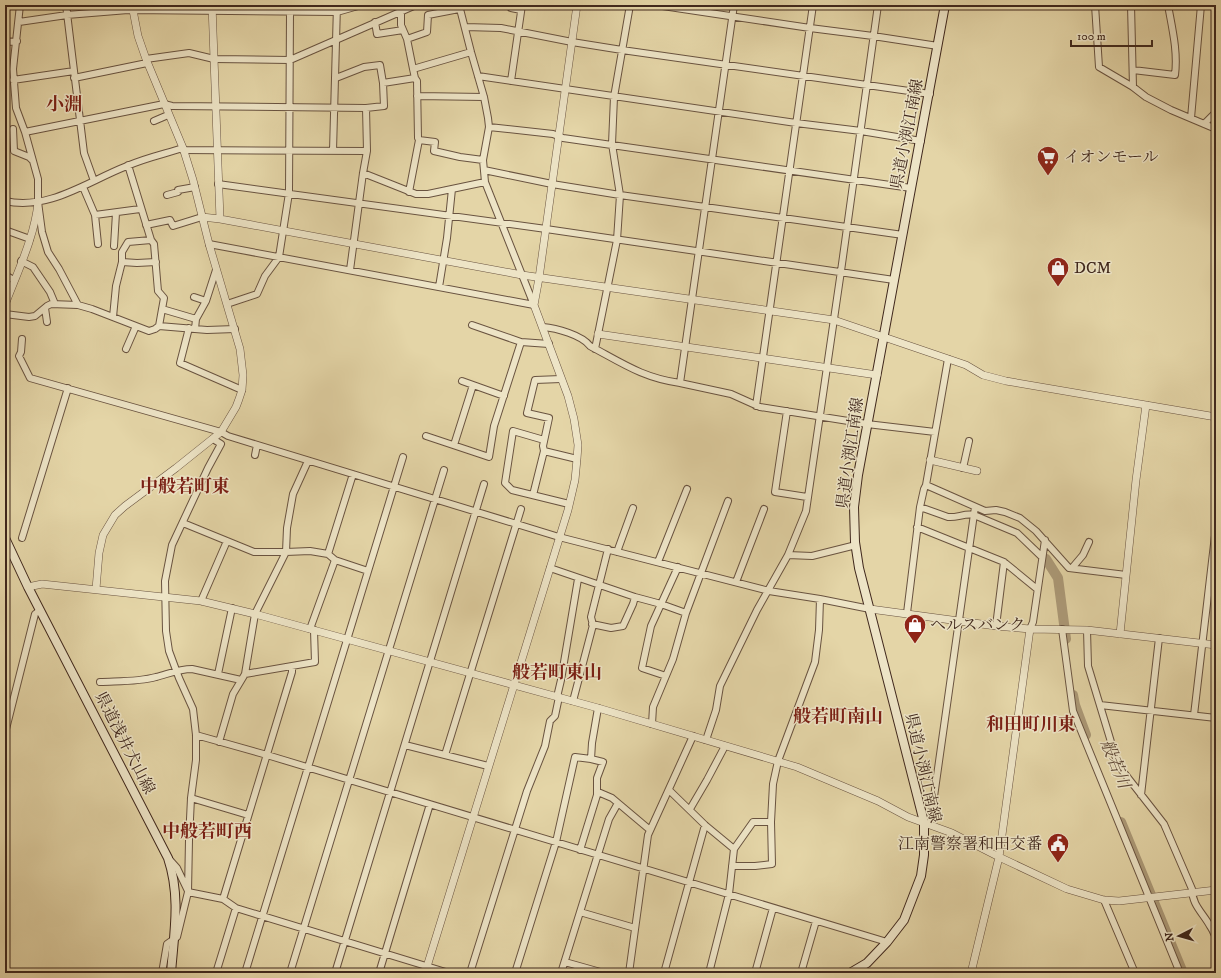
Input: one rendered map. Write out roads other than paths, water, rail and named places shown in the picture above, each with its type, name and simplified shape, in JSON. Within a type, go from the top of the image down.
[{"type":"main road","name":"県道小渕江南線","points":[[854,972],[867,963],[887,942],[904,920],[921,876],[927,824],[859,568],[854,507],[867,424],[930,94],[945,5]]},
{"type":"main road","name":"県道浅井犬山線","points":[[5,538],[28,587],[163,845],[168,858],[173,872],[176,892],[171,973]]},
{"type":"street","points":[[20,5],[13,69],[16,108],[25,132],[38,178],[38,202],[42,232],[48,252],[78,305]]},
{"type":"street","points":[[66,5],[84,153],[94,181]]},
{"type":"street","points":[[74,78],[188,52],[214,59],[290,60],[375,22],[401,8],[416,5]]},
{"type":"street","points":[[534,305],[577,5]]},
{"type":"street","points":[[595,349],[617,240],[620,195],[612,144],[614,97],[630,5]]},
{"type":"street","points":[[656,5],[938,46]]},
{"type":"street","points":[[680,383],[734,5]]},
{"type":"street","points":[[756,406],[813,5]]},
{"type":"street","points":[[706,740],[716,710],[720,686],[757,610],[788,555],[806,512],[878,5]]},
{"type":"street","points":[[1095,5],[1099,67],[1133,87],[1146,97],[1216,129]]},
{"type":"street","points":[[1131,5],[1133,87]]},
{"type":"street","points":[[1133,70],[1175,75],[1175,45],[1168,5]]},
{"type":"street","points":[[1191,118],[1201,5]]},
{"type":"street","points":[[19,22],[132,8],[265,8],[290,12],[358,6]]},
{"type":"street","points":[[407,39],[427,32],[428,15],[459,7],[484,97],[489,127],[483,160],[485,182],[543,327],[568,396],[574,419],[578,445],[578,459],[568,510],[426,970]]},
{"type":"street","points":[[511,8],[522,7],[511,82]]},
{"type":"street","points":[[96,589],[99,553],[103,535],[115,515],[222,432],[236,407],[242,390],[242,363],[235,329],[216,270],[195,187],[183,149],[146,61],[132,8]]},
{"type":"street","points":[[212,8],[217,106],[220,218]]},
{"type":"street","points":[[333,152],[337,8]]},
{"type":"street","points":[[401,8],[400,18],[407,39],[415,78],[417,81],[419,140],[410,192]]},
{"type":"street","points":[[227,304],[256,294],[264,276],[279,257],[284,231],[288,193],[290,12]]},
{"type":"street","points":[[375,22],[377,34],[403,30]]},
{"type":"street","points":[[465,28],[501,28],[622,50],[930,94]]},
{"type":"street","points":[[5,42],[17,41]]},
{"type":"street","points":[[413,69],[471,52]]},
{"type":"street","points":[[25,132],[164,104],[172,106],[334,108],[366,108],[384,106],[383,83],[380,65],[364,67],[336,78]]},
{"type":"street","points":[[13,80],[74,70]]},
{"type":"street","points":[[478,76],[921,141]]},
{"type":"street","points":[[383,83],[415,78]]},
{"type":"street","points":[[417,96],[484,97]]},
{"type":"street","points":[[350,270],[362,173],[367,151],[366,108]]},
{"type":"street","points":[[1204,124],[1216,112]]},
{"type":"street","points":[[154,121],[168,115]]},
{"type":"street","points":[[5,130],[22,125]]},
{"type":"street","points":[[489,127],[553,134],[563,138],[911,188]]},
{"type":"street","points":[[13,128],[14,152],[29,157],[32,160]]},
{"type":"street","points":[[419,140],[435,142],[433,153],[483,160]]},
{"type":"street","points":[[5,201],[38,202],[83,187],[128,165],[183,149],[333,152],[367,151]]},
{"type":"street","points":[[128,165],[140,209],[151,240],[154,244],[158,291],[164,298],[159,326]]},
{"type":"street","points":[[484,170],[552,184],[620,195],[903,235]]},
{"type":"street","points":[[362,173],[410,192],[428,194],[485,182]]},
{"type":"street","points":[[218,184],[546,229],[841,271],[894,280]]},
{"type":"street","points":[[83,187],[95,215],[98,244]]},
{"type":"street","points":[[167,195],[178,192],[178,190],[195,187]]},
{"type":"street","points":[[439,287],[444,261],[452,190]]},
{"type":"street","points":[[5,305],[30,239],[35,223],[38,202]]},
{"type":"street","points":[[95,215],[140,209]]},
{"type":"street","points":[[114,246],[116,213]]},
{"type":"street","points":[[146,225],[170,220],[174,226],[202,217],[220,218],[539,278],[834,320],[883,338],[966,365],[983,375],[1006,381],[1216,417]]},
{"type":"street","points":[[5,230],[30,239]]},
{"type":"street","points":[[113,317],[116,286],[122,262],[122,252],[128,242],[151,240]]},
{"type":"street","points":[[209,244],[534,305]]},
{"type":"street","points":[[21,261],[33,267],[54,298],[55,304]]},
{"type":"street","points":[[122,262],[156,262]]},
{"type":"street","points":[[216,270],[206,301],[192,328],[180,363],[242,390]]},
{"type":"street","points":[[5,275],[14,280]]},
{"type":"street","points":[[194,297],[206,301]]},
{"type":"street","points":[[5,314],[22,317],[35,316],[45,308],[55,304],[78,305],[149,331],[159,326],[207,330],[235,329]]},
{"type":"street","points":[[45,308],[48,322]]},
{"type":"street","points":[[162,309],[196,319]]},
{"type":"street","points":[[472,325],[521,342],[549,344]]},
{"type":"street","points":[[126,349],[136,326]]},
{"type":"street","points":[[543,327],[563,330],[576,336],[595,349],[638,372],[663,381],[680,383],[731,394],[756,406],[867,424],[935,432]]},
{"type":"street","points":[[598,334],[877,375]]},
{"type":"street","points":[[22,339],[21,352],[19,356],[30,378],[222,432],[228,436],[308,461],[559,537],[608,550],[769,591],[870,609],[996,626],[1030,629],[1087,630],[1216,645]]},
{"type":"street","points":[[426,436],[489,457],[494,426],[521,342]]},
{"type":"street","points":[[907,614],[920,507],[926,485],[948,360]]},
{"type":"street","points":[[533,495],[544,451],[543,446],[549,418],[527,413],[536,380],[561,379]]},
{"type":"street","points":[[462,382],[504,396]]},
{"type":"street","points":[[454,445],[473,385]]},
{"type":"street","points":[[22,538],[68,388]]},
{"type":"street","points":[[1120,634],[1146,405]]},
{"type":"street","points":[[788,411],[776,492],[807,497]]},
{"type":"street","points":[[544,440],[513,431],[505,483],[512,490],[568,504]]},
{"type":"street","points":[[162,973],[167,944],[173,938],[178,937],[188,892],[189,840],[196,760],[196,735],[193,709],[170,651],[166,630],[165,581],[172,545],[208,468],[221,444],[213,439]]},
{"type":"street","points":[[963,468],[969,441]]},
{"type":"street","points":[[255,455],[257,445]]},
{"type":"street","points":[[544,451],[578,459]]},
{"type":"street","points":[[245,973],[403,457]]},
{"type":"street","points":[[930,460],[977,471]]},
{"type":"street","points":[[218,742],[233,694],[245,674],[254,614],[286,552],[287,528],[293,494],[308,461]]},
{"type":"street","points":[[290,973],[444,470]]},
{"type":"street","points":[[328,554],[353,474]]},
{"type":"street","points":[[335,973],[484,484]]},
{"type":"street","points":[[926,485],[985,511],[1001,511],[1020,518],[1045,540],[1069,568],[1126,575]]},
{"type":"street","points":[[658,562],[687,490]]},
{"type":"street","points":[[652,724],[653,707],[673,659],[686,613],[728,501]]},
{"type":"street","points":[[920,507],[952,518],[968,514],[974,515],[1017,533],[1042,557]]},
{"type":"street","points":[[927,824],[959,621],[975,507]]},
{"type":"street","points":[[617,552],[633,508]]},
{"type":"street","points":[[445,755],[521,509]]},
{"type":"street","points":[[736,582],[764,509]]},
{"type":"street","points":[[183,523],[254,552],[310,551],[328,554],[335,560],[368,571]]},
{"type":"street","points":[[917,527],[1004,562],[1037,589]]},
{"type":"street","points":[[1194,715],[1216,527]]},
{"type":"street","points":[[971,973],[999,857],[1030,629],[1033,622],[1045,540]]},
{"type":"street","points":[[201,601],[227,541]]},
{"type":"street","points":[[1072,568],[1083,555],[1089,542]]},
{"type":"street","points":[[788,555],[812,556],[856,545]]},
{"type":"street","points":[[573,702],[592,624],[590,617],[600,586],[608,550]]},
{"type":"street","points":[[245,674],[315,662],[312,630],[335,560]]},
{"type":"street","points":[[996,626],[1004,562]]},
{"type":"street","points":[[666,676],[642,668],[651,626],[678,567]]},
{"type":"street","points":[[550,568],[578,579],[686,613]]},
{"type":"street","points":[[470,973],[514,830],[527,791],[545,746],[550,721],[555,716],[578,579]]},
{"type":"street","points":[[28,587],[42,584],[201,601],[232,608],[598,708],[778,761],[834,781],[878,801],[908,817],[952,833],[999,857],[1067,888],[1104,900],[1119,901],[1216,890]]},
{"type":"street","points":[[592,624],[611,628],[623,626],[635,597]]},
{"type":"street","points":[[732,866],[772,864],[771,822],[773,784],[778,761],[815,662],[820,599]]},
{"type":"street","points":[[218,674],[232,608]]},
{"type":"street","points":[[5,733],[35,614],[40,610]]},
{"type":"street","points":[[1065,629],[1074,711],[1152,897],[1180,973]]},
{"type":"street","points":[[1087,630],[1088,666],[1118,765],[1164,824],[1192,889],[1192,898],[1210,925],[1216,938]]},
{"type":"street","points":[[1141,795],[1159,638]]},
{"type":"street","points":[[223,898],[292,672],[292,666]]},
{"type":"street","points":[[100,682],[140,680],[192,669],[241,680]]},
{"type":"street","points":[[1100,705],[1216,718]]},
{"type":"street","points":[[591,759],[598,708]]},
{"type":"street","points":[[196,735],[267,755],[887,942]]},
{"type":"street","points":[[629,973],[643,868],[650,830],[693,736]]},
{"type":"street","points":[[405,746],[488,766]]},
{"type":"street","points":[[690,809],[725,746]]},
{"type":"street","points":[[515,973],[556,842],[575,757],[603,762],[597,778],[598,792],[580,850]]},
{"type":"street","points":[[669,790],[734,849]]},
{"type":"street","points":[[598,792],[612,798],[650,830]]},
{"type":"street","points":[[192,798],[248,815]]},
{"type":"street","points":[[561,973],[609,819],[618,803]]},
{"type":"street","points":[[379,973],[430,804]]},
{"type":"street","points":[[709,973],[729,894],[734,849],[753,822],[771,822]]},
{"type":"street","points":[[664,973],[705,824]]},
{"type":"street","points":[[168,858],[177,868],[188,892]]},
{"type":"street","points":[[188,892],[223,898],[236,908],[385,954],[426,970],[450,973]]},
{"type":"street","points":[[1104,900],[1135,973]]},
{"type":"street","points":[[216,973],[236,908]]},
{"type":"street","points":[[755,973],[773,908]]},
{"type":"street","points":[[580,912],[636,928]]},
{"type":"street","points":[[801,973],[816,921]]},
{"type":"street","points":[[565,962],[604,973]]},
{"type":"waterway","name":"般若川","points":[[1046,559],[1058,578],[1066,639]]},
{"type":"waterway","name":"般若川","points":[[1073,695],[1086,735]]},
{"type":"waterway","name":"般若川","points":[[1121,822],[1183,973]]},
{"type":"place","name":"イオンモール","points":[[1048,176]]},
{"type":"place","name":"DCM","points":[[1058,288]]},
{"type":"place","name":"ヘルスバンク","points":[[915,644]]},
{"type":"place","name":"江南警察署和田交番","points":[[1058,864]]},
{"type":"district","name":"小淵","points":[[64,105]]},
{"type":"district","name":"中般若町東","points":[[185,487]]},
{"type":"district","name":"般若町東山","points":[[557,673]]},
{"type":"district","name":"般若町南山","points":[[838,717]]},
{"type":"district","name":"和田町川東","points":[[1031,725]]},
{"type":"district","name":"中般若町西","points":[[207,832]]}]
